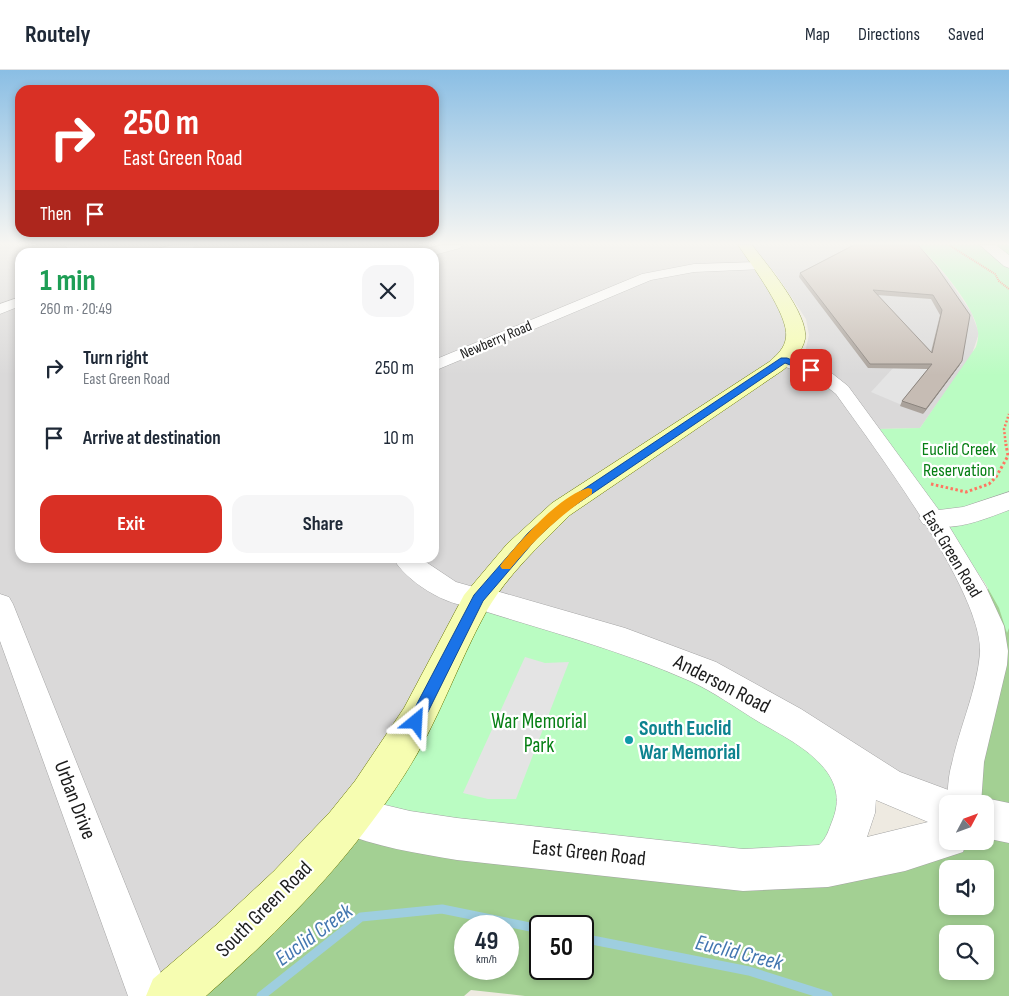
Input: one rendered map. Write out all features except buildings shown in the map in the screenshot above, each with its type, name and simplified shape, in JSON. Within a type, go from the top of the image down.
[{"type":"main road","points":[[773,288],[794,320],[796,339],[790,355],[784,360]]},
{"type":"main road","name":"South Green Road","points":[[170,996],[236,939],[303,872],[352,817],[392,761],[416,722],[479,598],[532,536],[561,510],[784,360]]},
{"type":"street","name":"Newberry Road","points":[[439,364],[620,288]]},
{"type":"street","points":[[0,309],[15,303]]},
{"type":"street","name":"East Green Road","points":[[784,360],[823,375],[837,384],[932,518],[981,602],[990,624],[994,649],[985,701],[968,764],[965,795]]},
{"type":"street","points":[[932,518],[964,516],[1009,501]]},
{"type":"street","points":[[410,563],[429,580],[446,590],[479,598]]},
{"type":"street","name":"Anderson Road","points":[[479,598],[554,618],[625,641],[704,672],[752,698],[886,785],[911,797],[939,806]]},
{"type":"street","name":"Urban Drive","points":[[0,604],[149,996]]},
{"type":"street","points":[[828,866],[840,854],[855,813],[857,792],[850,772],[836,751]]},
{"type":"street","name":"East Green Road","points":[[352,817],[410,831],[457,839],[743,870],[828,866],[905,850],[939,840]]},
{"type":"street","points":[[994,820],[1009,824]]},
{"type":"path","points":[[908,483],[936,484],[966,492],[974,491],[989,484],[996,477],[1008,456],[1004,429],[1009,414]]},
{"type":"shaded area","points":[[0,288],[15,288],[15,563],[439,563],[439,288],[774,288],[790,312],[785,360],[837,384],[990,625],[965,795],[939,795],[939,800],[415,722],[170,996],[0,996]]},
{"type":"shaded area","points":[[785,288],[954,288],[971,312],[979,333],[972,354],[920,428],[878,429],[846,384],[806,361],[804,357],[809,335],[806,319]]},
{"type":"shaded area","points":[[905,355],[958,368],[923,414],[871,392]]},
{"type":"shaded area","points":[[525,657],[545,663],[569,662],[516,799],[488,799],[463,793]]},
{"type":"green space","name":"Euclid Creek Reservation","points":[[956,288],[1009,288],[1009,628],[1007,633],[999,608],[985,583],[878,429],[920,428],[976,347],[978,334],[975,322],[963,298]]},
{"type":"green space","points":[[1009,553],[1009,996],[525,996],[471,990],[464,996],[170,996],[352,817],[939,839],[939,850],[994,850],[994,795],[966,795],[985,701],[981,601]]},
{"type":"green space","name":"War Memorial Park","points":[[479,598],[625,641],[850,773],[828,866],[352,817]]},
{"type":"waterway","name":"Euclid Creek","points":[[261,996],[361,917],[442,909],[529,927]]},
{"type":"waterway","name":"Euclid Creek","points":[[594,940],[749,971],[828,996]]},
{"type":"slow traffic","points":[[506,566],[532,536],[561,510],[588,491]]},
{"type":"place","name":"South Euclid War Memorial","points":[[629,740]]},
{"type":"route","points":[[416,722],[479,598],[532,536],[561,510],[784,360],[811,370]]}]
